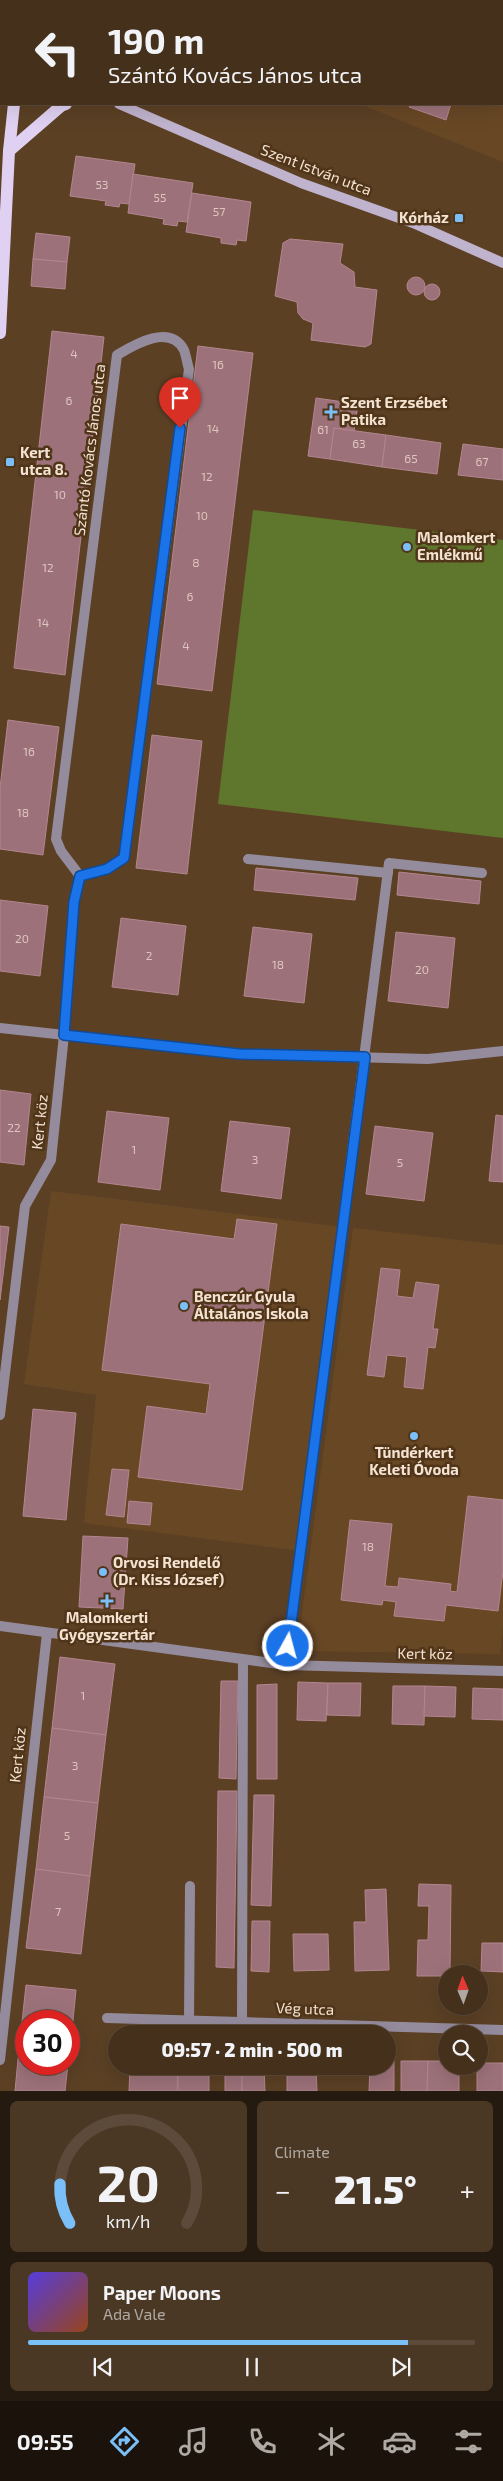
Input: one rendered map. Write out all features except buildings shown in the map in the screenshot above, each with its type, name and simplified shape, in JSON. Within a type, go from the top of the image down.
[{"type":"main road","points":[[0,332],[9,151],[14,105]]},
{"type":"main road","points":[[9,151],[64,105]]},
{"type":"main road","name":"Szent István utca","points":[[121,105],[302,183],[413,223],[503,263]]},
{"type":"street","name":"Szántó Kovács János utca","points":[[152,337],[171,339],[183,349],[189,369],[124,858],[107,869],[80,876],[61,851],[56,838],[117,355],[152,337]]},
{"type":"street","points":[[248,859],[388,873]]},
{"type":"street","points":[[286,1666],[389,863],[482,873]]},
{"type":"street","points":[[64,1035],[74,902],[80,876]]},
{"type":"street","points":[[0,1028],[239,1054],[428,1059],[503,1051]]},
{"type":"street","name":"Kert köz","points":[[0,1415],[25,1206],[51,1160],[64,1035]]},
{"type":"street","name":"Kert köz","points":[[0,1626],[286,1666],[503,1671]]},
{"type":"street","name":"Kert köz","points":[[0,2060],[47,1633]]},
{"type":"street","points":[[242,2022],[243,1660]]},
{"type":"street","points":[[189,2021],[190,1886]]},
{"type":"street","name":"Vég utca","points":[[107,2018],[503,2030]]},
{"type":"shaded area","points":[[362,105],[503,105],[503,162]]},
{"type":"shaded area","name":"Benczúr Gyula Általános Iskola","points":[[51,1191],[343,1227],[301,1551],[84,1523],[96,1395],[24,1384]]},
{"type":"shaded area","name":"Tündérkert Keleti Óvoda","points":[[353,1228],[503,1245],[503,1627],[500,1654],[297,1651]]},
{"type":"green space","points":[[253,510],[503,540],[503,838],[218,804]]},
{"type":"place","name":"Kórház","points":[[459,218]]},
{"type":"place","name":"Szent Erzsébet Patika","points":[[331,412]]},
{"type":"place","name":"Kert utca 8.","points":[[10,462]]},
{"type":"place","name":"Malomkert Emlékmű","points":[[407,547]]},
{"type":"place","name":"Benczúr Gyula Általános Iskola","points":[[184,1306]]},
{"type":"place","name":"Tündérkert Keleti Óvoda","points":[[414,1436]]},
{"type":"place","name":"Orvosi Rendelő (Dr. Kiss József)","points":[[103,1572]]},
{"type":"place","name":"Malomkerti Gyógyszertár","points":[[107,1601]]},
{"type":"route","points":[[180,428],[124,858],[107,869],[80,876],[74,902],[64,1035],[239,1054],[365,1057],[288,1646]]}]
